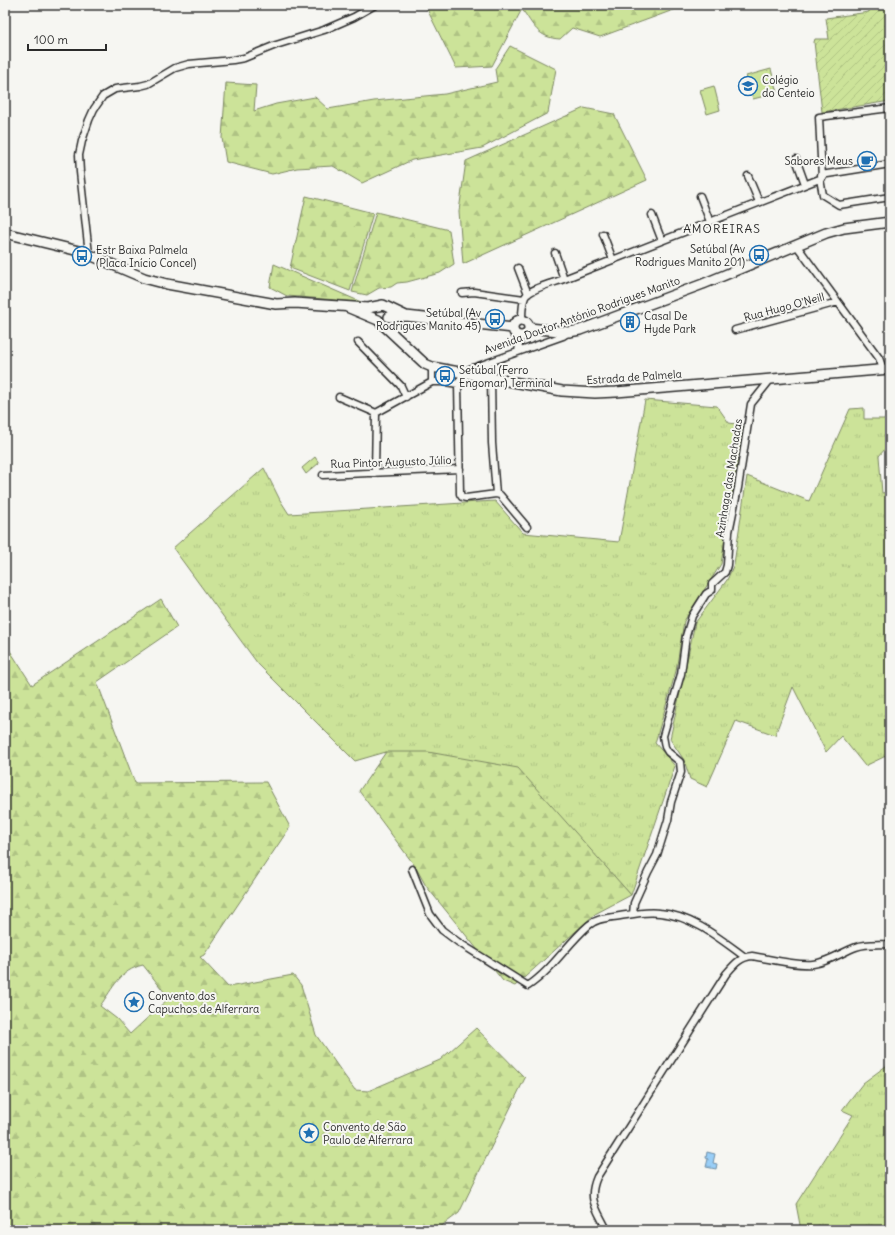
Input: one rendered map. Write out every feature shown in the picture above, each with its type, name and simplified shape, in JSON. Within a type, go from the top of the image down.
[{"type":"street","points":[[89,254],[79,156],[89,120],[103,96],[115,89],[148,84],[169,71],[181,66],[244,58],[324,30],[354,17],[376,5]]},
{"type":"street","points":[[890,108],[819,117],[823,195],[839,205],[890,197]]},
{"type":"street","points":[[796,158],[805,184]]},
{"type":"street","points":[[462,293],[474,292],[526,296],[534,290],[564,280],[821,177],[890,164]]},
{"type":"street","points":[[748,176],[759,202]]},
{"type":"street","points":[[700,196],[710,222]]},
{"type":"street","points":[[652,215],[662,241]]},
{"type":"street","name":"Avenida Doutor António Rodrigues Manito","points":[[464,372],[563,336],[569,332],[580,330],[703,284],[826,233],[844,228],[890,222]]},
{"type":"street","name":"Estrada de Palmela","points":[[5,233],[89,254],[144,278],[167,284],[264,302],[368,308],[383,306]]},
{"type":"street","points":[[603,234],[613,260]]},
{"type":"street","points":[[797,246],[886,369]]},
{"type":"street","points":[[555,253],[564,280]]},
{"type":"street","points":[[518,268],[526,296],[522,319]]},
{"type":"street","name":"Rua Hugo O'Neill","points":[[735,330],[838,302]]},
{"type":"street","points":[[383,306],[374,312],[377,320],[384,321],[388,318],[406,316],[513,328]]},
{"type":"street","points":[[383,306],[406,316]]},
{"type":"street","points":[[383,306],[390,313],[388,318]]},
{"type":"street","name":"Estrada de Palmela","points":[[348,307],[377,320],[425,364],[432,367],[562,391],[595,393],[886,369]]},
{"type":"street","name":"Estrada de Palmela","points":[[388,318],[393,334]]},
{"type":"street","points":[[522,319],[526,321],[529,328]]},
{"type":"street","points":[[513,328],[516,321],[522,319]]},
{"type":"street","points":[[513,328],[514,332],[520,336]]},
{"type":"street","points":[[529,328],[569,332]]},
{"type":"street","points":[[520,336],[525,335],[529,328]]},
{"type":"street","points":[[518,352],[520,336]]},
{"type":"street","points":[[358,342],[401,386],[406,397]]},
{"type":"street","points":[[432,367],[432,382]]},
{"type":"street","points":[[464,372],[458,384],[460,494],[462,497],[466,498],[496,494],[505,499],[528,526]]},
{"type":"street","points":[[491,378],[492,443],[496,494]]},
{"type":"street","name":"Azinhaga das Machadas","points":[[633,914],[634,904],[657,855],[668,820],[671,802],[681,772],[680,762],[668,752],[665,747],[663,736],[681,674],[686,636],[692,616],[698,606],[706,594],[712,590],[712,584],[725,572],[727,565],[729,532],[738,488],[751,404],[771,379]]},
{"type":"street","points":[[376,413],[432,382],[458,384]]},
{"type":"street","points":[[339,397],[376,413]]},
{"type":"street","points":[[375,473],[376,413]]},
{"type":"street","name":"Rua Pintor Augusto Júlio","points":[[323,475],[460,469]]},
{"type":"street","points":[[412,870],[430,914],[442,930],[458,942],[528,986],[543,973],[589,925],[601,919],[633,914],[659,912],[681,917],[704,928],[745,957]]},
{"type":"street","points":[[607,1230],[592,1196],[593,1186],[597,1177],[726,974],[745,957],[752,956],[799,964],[812,964],[830,960],[858,946],[870,944],[890,944]]},
{"type":"green space","points":[[425,5],[687,5],[600,37],[572,28],[560,39],[546,36],[537,30],[522,9],[492,66],[456,68]]},
{"type":"green space","points":[[869,5],[890,5],[890,101],[822,112],[814,42],[815,39],[829,39],[826,18],[869,12]]},
{"type":"green space","points":[[510,46],[556,69],[548,113],[482,148],[412,160],[362,183],[333,166],[297,168],[272,174],[226,162],[222,138],[226,83],[256,85],[254,111],[276,104],[315,97],[328,109],[374,101],[445,94],[497,82],[495,69]]},
{"type":"green space","points":[[771,69],[777,93],[753,99],[746,76]]},
{"type":"green space","points":[[714,86],[720,110],[707,114],[700,90]]},
{"type":"green space","points":[[584,108],[614,114],[647,180],[463,264],[459,211],[466,161]]},
{"type":"green space","points":[[306,196],[373,213],[350,291],[290,268]]},
{"type":"green space","points":[[376,212],[449,230],[454,264],[440,273],[407,282],[397,283],[391,287],[379,288],[367,295],[352,292]]},
{"type":"green space","points":[[274,264],[361,302],[287,296],[270,287]]},
{"type":"green space","points":[[645,400],[717,406],[729,423],[743,425],[721,564],[684,621],[676,671],[655,743],[675,766],[631,895],[616,879],[386,752],[355,761],[258,664],[173,548],[264,468],[280,500],[289,514],[495,501],[523,533],[619,542]]},
{"type":"green space","points":[[864,408],[864,419],[890,419],[890,450],[885,449],[879,456],[882,493],[890,492],[890,754],[865,766],[841,736],[826,752],[793,687],[775,735],[736,721],[707,787],[690,779],[684,760],[670,739],[695,623],[727,580],[734,564],[747,476],[809,501],[850,409]]},
{"type":"green space","points":[[315,457],[319,463],[306,474],[302,468]]},
{"type":"green space","points":[[161,599],[177,627],[97,682],[135,783],[266,782],[290,827],[204,955],[200,957],[228,987],[293,975],[301,985],[316,1035],[355,1090],[368,1091],[440,1060],[476,1028],[525,1078],[459,1213],[436,1230],[5,1230],[5,643],[32,685]],"holes":[[[143,965],[169,998],[130,1034],[117,1019],[100,1006],[113,986],[123,975],[135,967]]]},
{"type":"green space","points":[[386,752],[428,752],[518,768],[631,895],[595,914],[515,986],[503,981],[426,886],[415,866],[359,791]]},
{"type":"green space","points":[[890,1063],[890,1230],[801,1230],[796,1204],[853,1115],[842,1110],[863,1083]]},
{"type":"water","points":[[707,1152],[715,1154],[713,1163],[717,1164],[716,1169],[706,1167],[708,1159],[706,1158]]},
{"type":"place","name":"Colégio do Centeio","points":[[748,86]]},
{"type":"place","name":"Sabores Meus","points":[[867,161]]},
{"type":"place","name":"Setúbal (Av Rodrigues Manito 201)","points":[[759,255]]},
{"type":"place","name":"Estr Baixa Palmela (Placa Início Concel)","points":[[82,256]]},
{"type":"place","name":"Setúbal (Av Rodrigues Manito 45)","points":[[495,319]]},
{"type":"place","name":"Casal De Hyde Park","points":[[630,322]]},
{"type":"place","name":"Setúbal (Ferro Engomar) Terminal","points":[[445,376]]},
{"type":"place","name":"Convento dos Capuchos de Alferrara","points":[[134,1002]]},
{"type":"place","name":"Convento de São Paulo de Alferrara","points":[[309,1133]]},
{"type":"district","name":"AMOREIRAS","points":[[722,229]]}]
